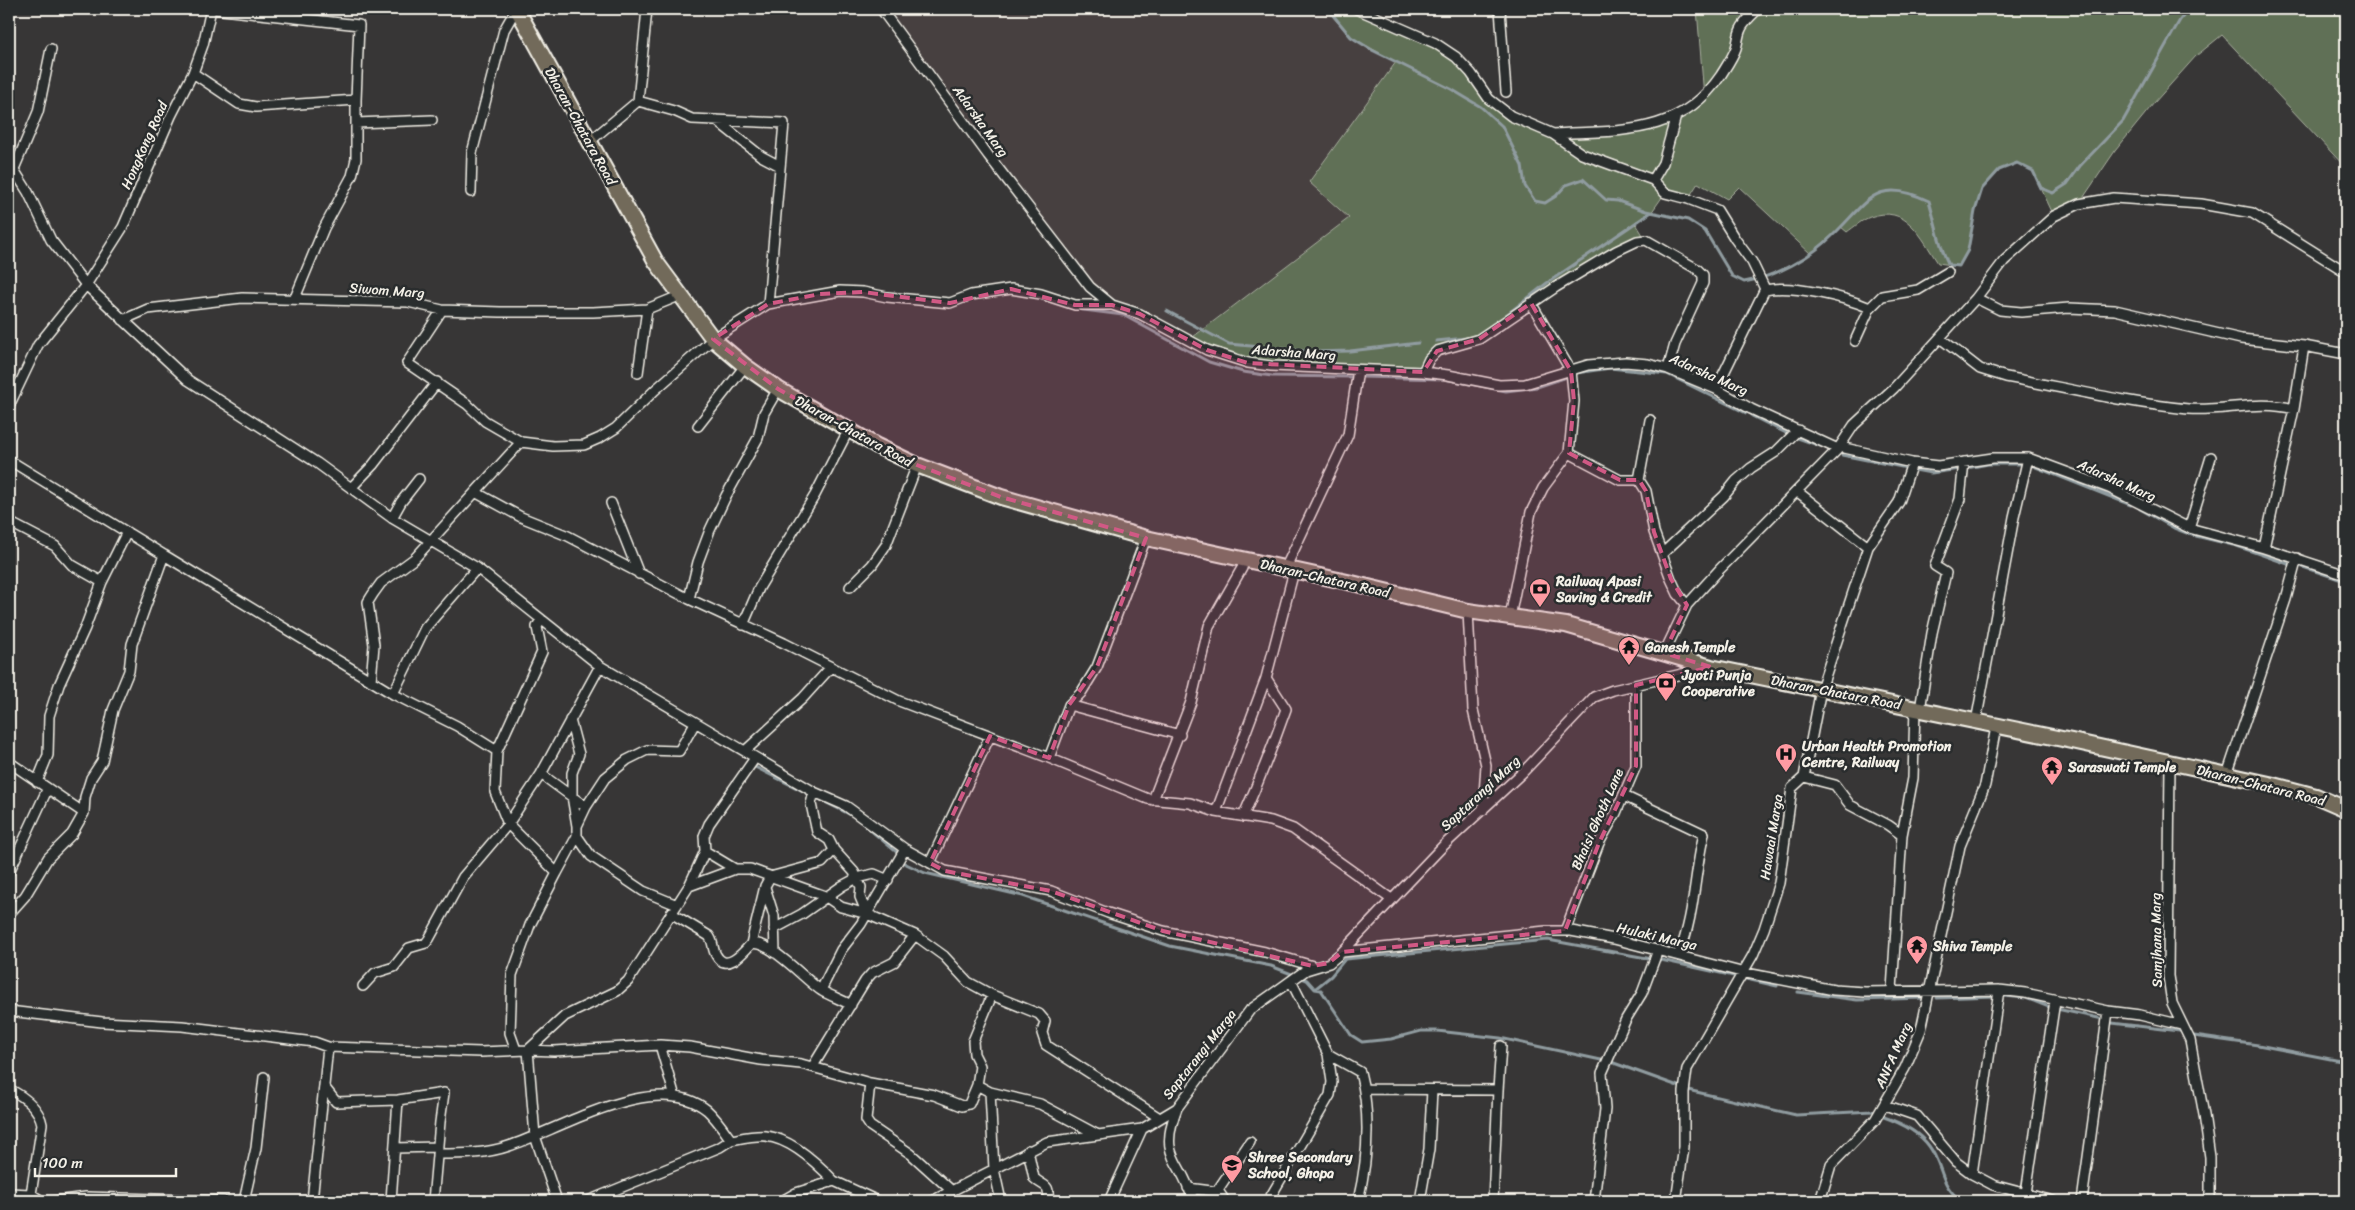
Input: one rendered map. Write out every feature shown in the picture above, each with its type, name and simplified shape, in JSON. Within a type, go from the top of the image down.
[{"type":"main road","name":"Dharan-Chatara Road","points":[[517,9],[656,262],[713,339],[745,366],[778,389],[877,446],[917,465],[1001,497],[1146,538],[1468,611],[1566,626],[1711,667],[2228,775],[2316,796],[2346,809]]},
{"type":"street","name":"HongKong Road","points":[[9,406],[11,392],[38,345],[86,285],[123,227],[171,116],[193,72],[203,46],[212,9]]},
{"type":"street","points":[[212,9],[359,25],[356,159],[352,176],[324,228],[295,298]]},
{"type":"street","points":[[472,192],[472,152],[504,30],[517,9]]},
{"type":"street","points":[[589,142],[638,102],[647,9]]},
{"type":"street","name":"Adarsha Marg","points":[[882,9],[1075,269],[1090,286],[1112,305],[1140,314],[1207,350],[1226,357],[1271,366],[1423,372],[1499,385],[1525,384],[1588,365],[1625,362],[1648,364],[1668,369],[1716,389],[1751,409],[1839,448],[1938,466],[1993,458],[2028,458],[2109,488],[2189,528],[2264,548],[2346,575]]},
{"type":"street","points":[[1357,9],[1435,43],[1456,57],[1471,73],[1489,99],[1511,116],[1552,134],[1582,154],[1653,180],[1665,193],[1717,210],[1758,272],[1764,287],[1716,389]]},
{"type":"street","points":[[1500,9],[1506,92]]},
{"type":"street","points":[[1552,134],[1629,130],[1653,126],[1676,116],[1704,97],[1721,75],[1736,50],[1741,29],[1758,9]]},
{"type":"street","points":[[51,49],[38,112],[12,165],[51,240],[86,285],[188,380],[310,459],[392,518],[477,568],[600,666],[814,792],[846,806],[905,849],[945,871],[1051,891],[1163,931],[1265,952],[1310,968]]},
{"type":"street","points":[[193,72],[239,104],[261,106],[356,100]]},
{"type":"street","points":[[638,102],[674,111],[692,119],[784,123],[768,304]]},
{"type":"street","points":[[1653,180],[1663,163],[1676,116]]},
{"type":"street","points":[[356,123],[432,120]]},
{"type":"street","points":[[716,120],[761,156],[780,166]]},
{"type":"street","points":[[1664,653],[1687,605],[1839,448],[1854,425],[1894,388],[1940,338],[1976,298],[2004,261],[2054,216],[2079,204],[2114,198],[2201,204],[2252,213],[2346,272]]},
{"type":"street","points":[[1423,372],[1429,360],[1437,351],[1479,339],[1531,303],[1616,251],[1637,241],[1646,240],[1697,269],[1703,275],[1703,284],[1675,344],[1668,369]]},
{"type":"street","points":[[1855,341],[1864,326],[1870,308],[1882,296],[1918,290],[1948,272]]},
{"type":"street","points":[[1764,287],[1804,292],[1856,302],[1870,308]]},
{"type":"street","points":[[442,310],[407,363],[467,404],[485,421],[521,442],[553,446],[584,445],[616,428],[655,390],[713,339],[768,304],[840,291],[863,292],[950,304],[971,295],[1011,289],[1041,294],[1075,305],[1112,305]]},
{"type":"street","name":"Siwom Marg","points":[[123,320],[148,310],[173,305],[242,298],[408,302],[442,310],[509,312],[648,309],[680,296]]},
{"type":"street","points":[[1976,298],[2000,310],[2021,312],[2068,308],[2115,310],[2241,339],[2304,346],[2346,354]]},
{"type":"street","points":[[1510,617],[1532,512],[1543,488],[1569,452],[1574,401],[1571,370],[1531,303]]},
{"type":"street","points":[[638,373],[648,309]]},
{"type":"street","points":[[1940,338],[1980,369],[2006,377],[2190,409],[2260,404],[2278,404],[2294,409]]},
{"type":"street","points":[[2264,548],[2294,409],[2304,346]]},
{"type":"street","points":[[698,426],[745,366]]},
{"type":"street","points":[[1216,812],[1266,678],[1290,570],[1348,435],[1358,370]]},
{"type":"street","points":[[351,488],[373,465],[437,382]]},
{"type":"street","points":[[689,600],[698,562],[710,530],[726,496],[758,438],[764,414],[778,389]]},
{"type":"street","points":[[1650,420],[1639,480],[1646,490],[1654,532],[1671,579],[1678,594],[1687,605]]},
{"type":"street","points":[[743,624],[759,588],[815,495],[849,429]]},
{"type":"street","points":[[1663,553],[1724,496],[1736,481],[1751,468],[1776,452],[1798,430]]},
{"type":"street","points":[[371,681],[374,645],[368,602],[381,583],[414,558],[521,442]]},
{"type":"street","points":[[1569,452],[1620,480],[1639,480]]},
{"type":"street","points":[[2189,528],[2211,457]]},
{"type":"street","points":[[1976,722],[2014,517],[2028,458]]},
{"type":"street","points":[[9,460],[371,681],[457,726],[497,751]]},
{"type":"street","name":"Hawaai Marga","points":[[1676,1201],[1684,1147],[1684,1082],[1687,1069],[1696,1049],[1720,1014],[1741,972],[1753,955],[1764,929],[1779,883],[1792,788],[1804,777],[1821,689],[1868,547],[1899,502],[1912,462]]},
{"type":"street","points":[[1892,990],[1902,835],[1913,778],[1918,709],[1932,633],[1946,573],[1935,566],[1960,499],[1964,462]]},
{"type":"street","points":[[850,587],[872,564],[886,545],[917,465]]},
{"type":"street","points":[[392,518],[400,502],[419,479]]},
{"type":"street","points":[[475,492],[521,517],[568,536],[689,600],[743,624],[899,701],[1153,800],[1190,803],[1216,812],[1271,821],[1293,830],[1391,899]]},
{"type":"street","points":[[1798,492],[1868,547]]},
{"type":"street","points":[[611,503],[639,574]]},
{"type":"street","points":[[9,522],[55,546],[72,565],[102,582]]},
{"type":"street","points":[[37,782],[48,755],[49,716],[59,684],[85,628],[102,582],[127,532]]},
{"type":"street","points":[[1049,758],[1070,705],[1096,667],[1146,538]]},
{"type":"street","points":[[9,914],[25,896],[48,858],[72,834],[84,813],[85,797],[91,778],[102,761],[113,710],[129,671],[132,644],[164,555]]},
{"type":"street","points":[[2228,775],[2286,598],[2297,558]]},
{"type":"street","points":[[1153,800],[1180,735],[1191,702],[1210,626],[1238,576],[1244,560]]},
{"type":"street","points":[[393,694],[426,628],[477,568]]},
{"type":"street","points":[[1468,611],[1473,710],[1486,764],[1483,810]]},
{"type":"street","points":[[541,619],[537,627],[542,652],[497,751],[495,792],[508,824],[557,874]]},
{"type":"street","points":[[362,986],[374,973],[394,967],[409,948],[426,943],[429,939],[463,877],[508,824],[541,774],[600,666]]},
{"type":"street","points":[[745,750],[803,698],[831,667]]},
{"type":"street","name":"Saptarangi Marg","points":[[1294,979],[1310,968],[1328,962],[1342,952],[1391,899],[1523,772],[1594,697],[1613,690],[1711,667]]},
{"type":"street","points":[[1243,817],[1266,764],[1270,748],[1286,709],[1266,678]]},
{"type":"street","name":"Bhaisi Ghoth Lane","points":[[1566,931],[1599,843],[1624,796],[1636,766],[1636,685]]},
{"type":"street","points":[[1070,705],[1180,735]]},
{"type":"street","points":[[516,1050],[510,1033],[512,975],[530,925],[577,836],[572,796],[572,774],[579,754],[570,720]]},
{"type":"street","points":[[577,826],[586,807],[605,778],[627,760],[647,750],[679,751],[695,723]]},
{"type":"street","name":"ANFA Marg","points":[[1820,1201],[1832,1165],[1876,1120],[1905,1068],[1921,1030],[1960,846],[1985,785],[1996,727]]},
{"type":"street","points":[[930,863],[990,736]]},
{"type":"street","points":[[528,1050],[566,1016],[617,991],[628,981],[689,886],[705,851],[704,836],[710,824],[755,758]]},
{"type":"street","points":[[9,762],[47,790],[84,813]]},
{"type":"street","name":"Samjhana Marg","points":[[2170,763],[2168,976],[2172,1003],[2190,1040],[2204,1114],[2210,1157],[2210,1201]]},
{"type":"street","points":[[541,774],[586,807]]},
{"type":"street","points":[[1804,777],[1835,785],[1850,805],[1888,825],[1902,835]]},
{"type":"street","points":[[9,872],[47,790]]},
{"type":"street","points":[[814,792],[811,804],[817,832],[829,840],[834,850],[854,872],[861,887],[860,897],[867,914]]},
{"type":"street","points":[[1624,796],[1704,834],[1697,863],[1692,914],[1679,954]]},
{"type":"street","points":[[577,836],[591,856],[643,890],[677,905]]},
{"type":"street","points":[[821,990],[841,950],[867,914],[905,849]]},
{"type":"street","points":[[671,913],[709,936],[713,941],[716,956],[720,960],[728,962],[735,960],[751,944],[765,886],[770,877],[822,862],[834,850]]},
{"type":"street","points":[[705,851],[735,870]]},
{"type":"street","points":[[689,886],[735,870],[750,869],[825,896],[842,907],[867,914],[915,935],[944,956],[968,982],[992,995],[1039,1014],[1045,1021],[1042,1033],[1046,1045],[1158,1117]]},
{"type":"street","points":[[774,929],[802,914],[825,896],[857,878],[874,874],[888,880]]},
{"type":"street","points":[[765,886],[774,916],[775,953]]},
{"type":"street","name":"Hulaki Marga","points":[[1342,952],[1566,931],[1679,954],[1741,972],[1834,990],[1930,992],[1965,989],[1999,990],[2024,993],[2108,1012],[2140,1015],[2182,1024]]},
{"type":"street","points":[[813,1066],[869,978],[894,962],[915,935]]},
{"type":"street","points":[[751,944],[760,944],[775,953],[821,990],[851,1005]]},
{"type":"street","points":[[1594,1201],[1605,1109],[1602,1073],[1626,1019],[1642,993],[1658,950]]},
{"type":"street","points":[[1268,1201],[1330,1095],[1332,1082],[1328,1054],[1294,979]]},
{"type":"street","name":"Saptarangi Marga","points":[[1109,1201],[1142,1129],[1158,1117],[1178,1108],[1250,1010],[1294,979]]},
{"type":"street","points":[[1972,1174],[1999,990]]},
{"type":"street","points":[[9,1011],[102,1022],[182,1026],[314,1042],[328,1047],[481,1052],[516,1050],[554,1051],[660,1045],[697,1048],[761,1060],[813,1066],[870,1082],[934,1095],[962,1106],[969,1104],[977,1085],[980,1066],[974,1054],[973,1041],[992,995]]},
{"type":"street","points":[[2026,1193],[2055,1001]]},
{"type":"street","points":[[2082,1201],[2108,1012]]},
{"type":"street","points":[[660,1045],[675,1097]]},
{"type":"street","points":[[1493,1201],[1501,1046]]},
{"type":"street","points":[[312,1201],[328,1047]]},
{"type":"street","points":[[528,1050],[535,1136],[556,1201]]},
{"type":"street","points":[[1328,1054],[1360,1072],[1364,1089],[1367,1142],[1364,1172],[1358,1201]]},
{"type":"street","points":[[244,1201],[256,1148],[264,1077]]},
{"type":"street","points":[[870,1082],[866,1120],[870,1126],[911,1154],[952,1191]]},
{"type":"street","points":[[977,1085],[990,1092],[1040,1104],[1098,1135]]},
{"type":"street","points":[[325,1088],[336,1102],[398,1100],[444,1093],[433,1201]]},
{"type":"street","points":[[9,1089],[34,1108],[40,1116],[42,1124],[31,1194]]},
{"type":"street","points":[[1364,1089],[1498,1090]]},
{"type":"street","points":[[1420,1201],[1429,1150],[1432,1090]]},
{"type":"street","points":[[990,1092],[994,1169],[1001,1201]]},
{"type":"street","points":[[394,1148],[475,1154],[508,1147],[612,1106],[658,1096],[675,1097],[691,1101],[707,1110],[731,1140]]},
{"type":"street","points":[[391,1201],[398,1100]]},
{"type":"street","points":[[1885,1104],[1917,1116],[1956,1162],[1972,1174],[1993,1185],[2053,1201]]},
{"type":"street","points":[[1178,1108],[1170,1126],[1168,1143],[1173,1159],[1193,1201]]},
{"type":"street","points":[[932,1201],[1028,1150],[1047,1142],[1142,1129]]},
{"type":"street","points":[[588,1201],[720,1147],[731,1140],[766,1136],[784,1142],[817,1163],[834,1181],[878,1201]]},
{"type":"street","points":[[1218,1192],[1250,1142]]},
{"type":"street","points":[[1028,1150],[1034,1178],[1045,1184],[1049,1193],[1048,1201]]},
{"type":"street","points":[[782,1201],[796,1193],[834,1181]]},
{"type":"street","points":[[1188,1188],[1218,1192],[1226,1201]]},
{"type":"street","points":[[9,1193],[31,1194],[42,1201]]},
{"type":"street","points":[[56,1201],[86,1197],[224,1201]]},
{"type":"highlighted area","points":[[1011,289],[1075,305],[1112,305],[1140,314],[1207,350],[1248,363],[1423,372],[1437,351],[1479,339],[1531,303],[1571,371],[1574,401],[1569,453],[1620,480],[1639,480],[1646,491],[1654,532],[1671,579],[1687,605],[1664,653],[1711,667],[1636,685],[1636,766],[1599,843],[1565,931],[1342,952],[1329,963],[1313,966],[1163,931],[1051,891],[945,871],[930,863],[990,736],[1049,758],[1069,705],[1097,667],[1146,538],[1001,497],[917,465],[778,389],[713,339],[768,304],[820,294],[863,292],[950,303]]},
{"type":"shaded area","points":[[880,9],[1338,9],[1332,16],[1372,50],[1396,62],[1309,182],[1350,218],[1189,340],[1112,305],[1090,287]]},
{"type":"green space","points":[[1338,9],[1357,9],[1456,57],[1489,99],[1553,134],[1653,126],[1704,97],[1697,9],[2346,9],[2346,168],[2222,35],[2196,56],[2154,103],[2115,151],[2079,204],[2054,216],[2033,171],[2017,163],[1999,170],[1982,189],[1975,212],[1968,250],[1959,266],[1938,263],[1911,225],[1894,215],[1883,214],[1870,217],[1847,232],[1841,227],[1811,254],[1739,187],[1727,199],[1698,183],[1688,199],[1665,193],[1651,213],[1635,222],[1646,240],[1637,241],[1479,339],[1447,347],[1423,372],[1271,366],[1189,340],[1349,218],[1309,182],[1396,62],[1351,37],[1332,16]]},
{"type":"waterway","points":[[1328,9],[1351,37],[1372,50],[1451,89],[1481,107],[1502,126],[1522,166],[1525,186],[1535,201],[1545,203],[1556,196],[1566,185],[1583,179],[1606,200],[1618,201],[1646,211],[1688,220],[1705,231],[1732,276],[1744,282],[1768,276],[1803,259],[1832,236],[1873,196],[1884,192],[1896,191],[1929,201],[1945,257],[1949,265],[1959,266],[1968,250],[1975,211],[1982,189],[1999,170],[2017,163],[2033,171],[2041,188],[2053,193],[2067,184],[2080,166],[2123,121],[2180,20],[2189,9]]},
{"type":"waterway","points":[[1505,316],[1547,283],[1650,213]]},
{"type":"waterway","points":[[1076,309],[1123,315],[1209,362],[1243,372],[1272,376],[1353,377]]},
{"type":"waterway","points":[[1167,311],[1229,344],[1314,352],[1350,351],[1418,343]]},
{"type":"waterway","points":[[1436,341],[1467,338]]},
{"type":"waterway","points":[[1576,373],[1610,368],[1667,374],[1746,413]]},
{"type":"waterway","points":[[1362,377],[1444,379],[1506,391],[1537,387],[1564,378]]},
{"type":"waterway","points":[[1752,416],[1790,435]]},
{"type":"waterway","points":[[1798,438],[1829,449]]},
{"type":"waterway","points":[[1842,455],[1907,468]]},
{"type":"waterway","points":[[1967,468],[1988,464],[2023,464]]},
{"type":"waterway","points":[[2031,465],[2131,505]]},
{"type":"waterway","points":[[1915,470],[1931,473],[1960,469]]},
{"type":"waterway","points":[[2140,509],[2174,528],[2192,535],[2237,546],[2291,565]]},
{"type":"waterway","points":[[2300,566],[2342,580]]},
{"type":"waterway","points":[[753,766],[853,816]]},
{"type":"waterway","points":[[862,823],[899,854]]},
{"type":"waterway","points":[[904,863],[925,873],[1023,896],[1170,946],[1271,966],[1307,980],[1315,989],[1321,990],[1351,1035],[1362,1042],[1391,1039],[1421,1031],[1437,1031],[1500,1038],[1601,1060]]},
{"type":"waterway","points":[[1316,988],[1331,976],[1345,959],[1548,940],[1652,959]]},
{"type":"waterway","points":[[1661,960],[1734,976]]},
{"type":"waterway","points":[[1742,978],[1777,986]]},
{"type":"waterway","points":[[1798,992],[1857,1000],[1924,998]]},
{"type":"waterway","points":[[1937,998],[1996,996]]},
{"type":"waterway","points":[[2003,996],[2026,998],[2049,1007]]},
{"type":"waterway","points":[[2057,1009],[2103,1019]]},
{"type":"waterway","points":[[2112,1023],[2180,1031]]},
{"type":"waterway","points":[[2194,1036],[2258,1045],[2346,1062]]},
{"type":"waterway","points":[[1611,1062],[1692,1091],[1796,1115],[1873,1111]]},
{"type":"waterway","points":[[1884,1117],[1909,1128],[1925,1141],[1934,1153],[1949,1189],[1962,1201]]},
{"type":"place","name":"Railway Apasi Saving & Credit","points":[[1540,608]]},
{"type":"place","name":"Ganesh Temple","points":[[1629,666]]},
{"type":"place","name":"Jyoti Punja Cooperative","points":[[1666,702]]},
{"type":"place","name":"Urban Health Promotion Centre, Railway","points":[[1786,773]]},
{"type":"place","name":"Saraswati Temple","points":[[2052,786]]},
{"type":"place","name":"Shiva Temple","points":[[1917,965]]},
{"type":"place","name":"Shree Secondary School, Ghopa","points":[[1232,1184]]}]
